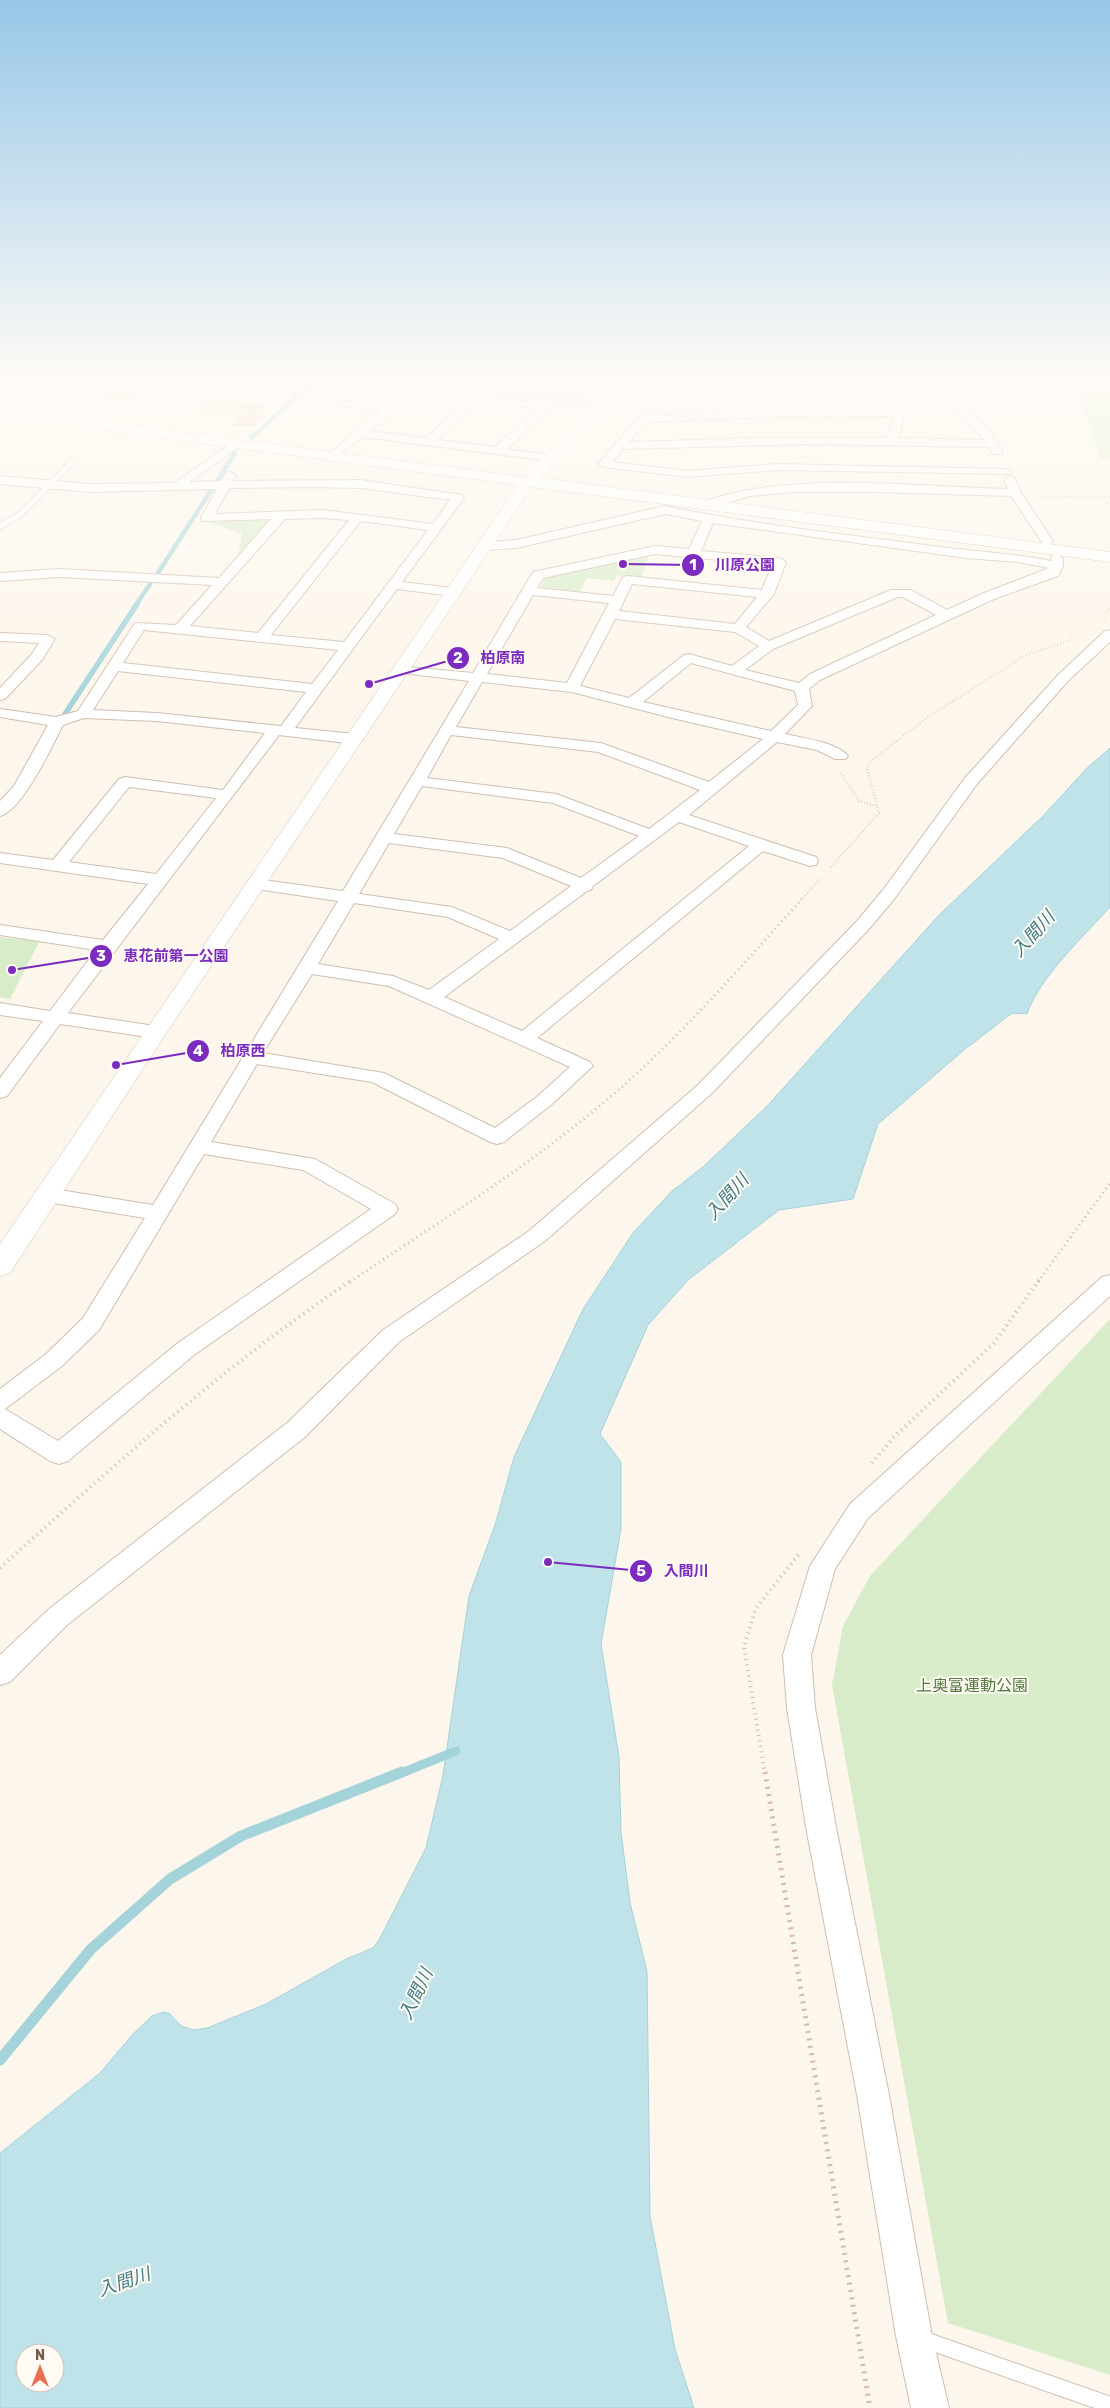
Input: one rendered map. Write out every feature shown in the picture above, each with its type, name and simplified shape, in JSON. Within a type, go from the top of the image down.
[{"type":"street","points":[[223,488],[207,518],[282,515],[358,517],[437,528]]},
{"type":"street","points":[[0,1092],[159,880],[280,730],[318,689],[458,498],[391,488]]},
{"type":"street","points":[[0,1266],[155,1032],[524,488]]},
{"type":"street","points":[[566,488],[707,512],[1110,557]]},
{"type":"street","points":[[693,554],[707,512],[738,494],[781,488]]},
{"type":"street","points":[[894,488],[950,492],[1015,492]]},
{"type":"street","points":[[1013,488],[1047,541]]},
{"type":"street","points":[[485,546],[516,544],[665,510],[707,512],[735,524],[966,554],[1057,562],[1053,574],[990,596],[815,677],[802,688]]},
{"type":"street","points":[[180,629],[282,515]]},
{"type":"street","points":[[262,638],[358,517]]},
{"type":"street","points":[[0,1402],[63,1354],[88,1330],[251,1057],[307,968],[538,575],[655,550],[780,562],[767,594],[738,628]]},
{"type":"street","points":[[0,577],[59,573],[222,582]]},
{"type":"street","points":[[572,688],[628,580],[767,594]]},
{"type":"street","points":[[394,585],[453,592]]},
{"type":"street","points":[[530,591],[617,600]]},
{"type":"street","points":[[734,671],[768,646],[896,593],[906,593],[947,616]]},
{"type":"street","points":[[610,614],[738,628],[768,646]]},
{"type":"street","points":[[83,714],[140,626],[348,647]]},
{"type":"street","points":[[0,1673],[58,1617],[172,1530],[296,1430],[392,1336],[537,1236],[705,1089],[863,924],[889,894],[976,775],[1062,678],[1110,634]]},
{"type":"street","points":[[0,637],[48,639],[37,657],[0,696]]},
{"type":"street","points":[[631,704],[689,658],[802,688]]},
{"type":"street","points":[[115,666],[318,689]]},
{"type":"street","points":[[402,669],[572,688],[631,704],[822,747],[840,756]]},
{"type":"street","points":[[430,998],[585,886],[677,816],[774,736],[805,706],[802,688]]},
{"type":"street","points":[[0,713],[57,722],[83,714],[157,716],[355,739]]},
{"type":"street","points":[[0,811],[21,788],[57,722]]},
{"type":"street","points":[[447,730],[602,748],[710,788]]},
{"type":"street","points":[[416,780],[556,798],[650,835]]},
{"type":"street","points":[[56,866],[124,782],[227,795]]},
{"type":"street","points":[[677,816],[810,861]]},
{"type":"street","points":[[383,837],[507,853],[585,886]]},
{"type":"street","points":[[524,1039],[760,845]]},
{"type":"street","points":[[0,858],[159,880]]},
{"type":"street","points":[[256,884],[452,912],[512,938]]},
{"type":"street","points":[[0,930],[108,946]]},
{"type":"street","points":[[251,1057],[377,1077],[497,1137],[545,1100],[583,1066],[393,981],[307,968]]},
{"type":"street","points":[[0,1009],[155,1032]]},
{"type":"street","points":[[0,1416],[59,1454],[186,1349],[387,1209],[308,1164],[199,1147]]},
{"type":"street","points":[[47,1194],[158,1214]]},
{"type":"street","points":[[930,2408],[914,2336],[873,2095],[800,1708],[797,1655],[823,1566],[859,1511],[1110,1284]]},
{"type":"lane","points":[[0,526],[21,514],[45,488]]},
{"type":"lane","points":[[914,2336],[1110,2404]]},
{"type":"path","points":[[1035,493],[1039,497],[1110,496]]},
{"type":"path","points":[[840,756],[838,768],[846,784],[859,801],[879,807]]},
{"type":"path","points":[[868,1469],[893,1438],[994,1343],[1110,1182]]},
{"type":"path","points":[[806,1546],[756,1608],[744,1646],[870,2408]]},
{"type":"green space","points":[[267,518],[272,521],[238,555],[241,533],[201,520]]},
{"type":"green space","points":[[649,554],[641,578],[617,575],[614,581],[586,578],[580,592],[541,587],[546,576]]},
{"type":"green space","points":[[0,937],[39,942],[10,999],[0,997]]},
{"type":"green space","name":"上奥富運動公園","points":[[1110,1319],[1110,2375],[948,2323],[832,1685],[843,1626],[870,1576]]},
{"type":"water","name":"入間川","points":[[1110,748],[1110,907],[1075,944],[1041,986],[1027,1014],[1013,1013],[1008,1016],[964,1050],[878,1124],[853,1199],[779,1210],[688,1280],[648,1325],[600,1434],[621,1462],[621,1529],[601,1644],[619,1757],[621,1832],[630,1903],[647,1971],[650,2216],[675,2349],[694,2408],[0,2408],[0,2153],[100,2073],[133,2034],[152,2016],[164,2012],[170,2014],[181,2026],[194,2030],[207,2028],[266,2004],[346,1959],[373,1948],[379,1940],[426,1848],[443,1775],[469,1596],[495,1525],[514,1457],[583,1309],[633,1233],[671,1192],[704,1166],[768,1105],[939,915],[1043,816],[1086,769]]},
{"type":"waterway","points":[[158,573],[212,488]]},
{"type":"waterway","points":[[136,605],[150,584]]},
{"type":"waterway","points":[[65,714],[137,604]]},
{"type":"waterway","points":[[399,1774],[456,1751]]},
{"type":"waterway","points":[[0,2060],[91,1949],[170,1879],[241,1836],[402,1772]]},
{"type":"place","name":"川原公園","points":[[623,564]]},
{"type":"place","name":"柏原南","points":[[369,684]]},
{"type":"place","name":"恵花前第一公園","points":[[12,970]]},
{"type":"place","name":"柏原西","points":[[116,1065]]},
{"type":"place","name":"入間川","points":[[548,1562]]}]
